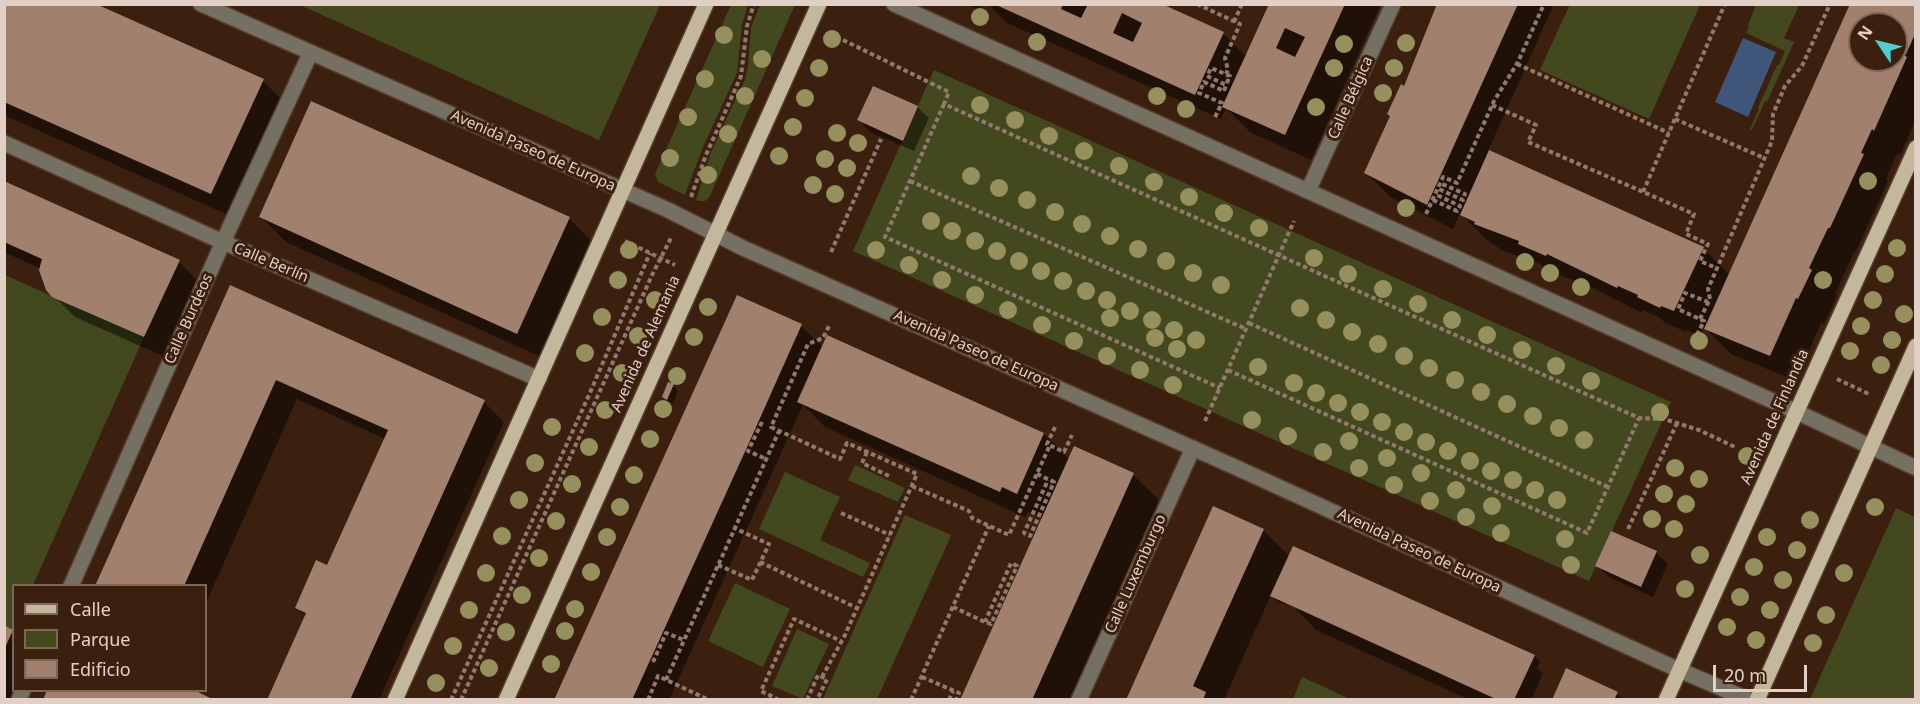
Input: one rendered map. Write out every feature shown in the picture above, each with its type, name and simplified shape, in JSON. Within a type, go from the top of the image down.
[{"type":"main road","points":[[395,699],[706,4]]},
{"type":"main road","name":"Avenida de Alemania","points":[[506,699],[819,4]]},
{"type":"main road","name":"Avenida de Finlandia","points":[[1666,699],[1916,148]]},
{"type":"main road","points":[[1757,699],[1916,346]]},
{"type":"street","name":"Avenida Paseo de Europa","points":[[201,4],[310,54],[624,190],[715,234],[1193,448],[1679,670],[1749,699]]},
{"type":"street","points":[[894,4],[1916,468]]},
{"type":"street","name":"Calle Bélgica","points":[[1308,191],[1393,4]]},
{"type":"street","name":"Calle Burdeos","points":[[71,584],[223,242],[310,54]]},
{"type":"street","name":"Calle Berlín","points":[[4,143],[223,242],[539,379]]},
{"type":"street","name":"Calle Luxemburgo","points":[[1079,699],[1193,448]]},
{"type":"path","points":[[688,204],[706,155],[741,76],[747,26],[754,4]]},
{"type":"path","points":[[1197,4],[1240,24],[1225,58],[1228,70],[1226,74]]},
{"type":"path","points":[[1234,21],[1242,4]]},
{"type":"path","points":[[1426,214],[1443,177],[1457,183],[1492,105],[1517,64],[1544,4]]},
{"type":"path","points":[[1643,192],[1725,4]]},
{"type":"path","points":[[1700,318],[1710,299],[1708,289],[1716,268],[1772,141],[1773,114],[1785,86],[1802,66],[1830,4]]},
{"type":"path","points":[[843,40],[949,92],[885,237],[1220,388]]},
{"type":"path","points":[[1517,64],[1668,135]]},
{"type":"path","points":[[1219,101],[1230,76],[1211,68],[1207,76],[1226,85]]},
{"type":"path","points":[[1215,117],[1222,103],[1199,93],[1204,82],[1224,91]]},
{"type":"path","points":[[944,104],[1639,418],[1664,419],[1699,430],[1737,448]]},
{"type":"path","points":[[1492,105],[1536,125],[1528,142],[1694,214],[1686,234],[1708,244],[1700,261],[1716,268]]},
{"type":"path","points":[[1675,119],[1764,158]]},
{"type":"path","points":[[831,252],[881,140]]},
{"type":"path","points":[[910,181],[1246,329]]},
{"type":"path","points":[[1433,200],[1457,211],[1460,206],[1439,196],[1441,190],[1463,200],[1465,194],[1440,183]]},
{"type":"path","points":[[1205,421],[1294,221]]},
{"type":"path","points":[[461,699],[653,273],[672,237]]},
{"type":"path","points":[[624,241],[678,266]]},
{"type":"path","points":[[451,699],[589,395],[650,253]]},
{"type":"path","points":[[1697,335],[1704,321],[1678,309],[1685,293],[1708,302]]},
{"type":"path","points":[[1249,323],[1608,487]]},
{"type":"path","points":[[822,677],[842,642],[917,474],[847,443],[840,459],[771,427],[808,344],[823,338],[829,326]]},
{"type":"path","points":[[1228,370],[1587,533],[1639,418]]},
{"type":"path","points":[[1831,377],[1874,396]]},
{"type":"path","points":[[762,422],[748,451],[766,459]]},
{"type":"path","points":[[1628,529],[1677,423]]},
{"type":"path","points":[[1055,427],[1047,444],[1064,452],[1072,435]]},
{"type":"path","points":[[666,680],[779,431]]},
{"type":"path","points":[[912,486],[969,511],[972,518],[1009,535],[1050,445]]},
{"type":"path","points":[[867,452],[862,463],[889,476]]},
{"type":"path","points":[[1037,474],[1054,482],[1030,536],[1024,533],[1048,480]]},
{"type":"path","points":[[841,513],[890,535]]},
{"type":"path","points":[[911,699],[989,526]]},
{"type":"path","points":[[718,564],[752,580],[769,544],[734,528]]},
{"type":"path","points":[[760,562],[857,608]]},
{"type":"path","points":[[953,607],[985,622],[991,624],[1017,566],[1011,563],[985,622]]},
{"type":"path","points":[[779,699],[760,691],[794,619],[842,642]]},
{"type":"path","points":[[652,662],[666,633],[684,640]]},
{"type":"path","points":[[807,699],[818,675],[826,679],[817,699]]},
{"type":"path","points":[[648,699],[658,676],[709,699]]},
{"type":"path","points":[[922,676],[959,693],[956,699]]},
{"type":"path","points":[[949,699],[953,691]]},
{"type":"green space","points":[[1570,4],[1700,5],[1649,119],[1540,70]]},
{"type":"green space","points":[[300,5],[660,5],[599,140]]},
{"type":"green space","points":[[731,5],[748,5],[742,24],[737,73],[703,147],[685,195],[658,182],[655,174]]},
{"type":"green space","points":[[760,5],[795,5],[710,196],[705,201],[696,200],[711,152],[745,79],[751,27]]},
{"type":"green space","points":[[1756,5],[1799,5],[1784,38],[1794,42],[1752,130],[1750,129],[1758,108],[1785,51],[1746,33]]},
{"type":"green space","points":[[934,70],[1671,402],[1589,581],[853,251]]},
{"type":"green space","points":[[5,275],[144,337],[33,584],[12,584],[12,629],[5,625]]},
{"type":"green space","points":[[855,465],[905,488],[898,502],[848,480]]},
{"type":"green space","points":[[785,472],[840,497],[820,540],[870,563],[863,577],[759,529]]},
{"type":"green space","points":[[1896,508],[1915,517],[1915,699],[1810,699]]},
{"type":"green space","points":[[905,515],[951,535],[950,538],[877,699],[823,699]]},
{"type":"green space","points":[[735,583],[790,609],[763,667],[708,641]]},
{"type":"green space","points":[[797,629],[829,644],[803,699],[772,686]]},
{"type":"green space","points":[[1302,677],[1350,699],[1293,699]]},
{"type":"water","points":[[1743,38],[1776,52],[1748,117],[1715,102]]},
{"type":"building","points":[[4,4],[96,4],[264,79],[211,194],[4,102]]},
{"type":"building","points":[[994,4],[1063,4],[1061,9],[1081,18],[1088,4],[1162,4],[1224,32],[1195,95]],"holes":[[[1122,13],[1142,23],[1133,42],[1113,33]]]},
{"type":"building","points":[[1269,4],[1345,4],[1285,135],[1222,107]],"holes":[[[1285,28],[1305,37],[1295,57],[1276,48]]]},
{"type":"building","points":[[1437,4],[1518,4],[1427,205],[1364,173],[1390,116],[1387,114],[1401,84],[1404,86]]},
{"type":"building","points":[[1850,4],[1916,4],[1916,32],[1908,49],[1908,12],[1848,12],[1848,72],[1900,72],[1874,131],[1872,129],[1861,153],[1864,154],[1830,228],[1809,268],[1812,270],[1798,299],[1796,298],[1770,356],[1704,329]]},
{"type":"building","points":[[873,86],[918,106],[903,141],[857,120]]},
{"type":"building","points":[[311,101],[570,217],[517,334],[259,217]]},
{"type":"building","points":[[1489,150],[1704,247],[1674,311],[1661,306],[1660,308],[1637,297],[1638,295],[1618,286],[1617,288],[1547,254],[1546,256],[1518,244],[1519,241],[1474,224],[1475,222],[1460,215]]},
{"type":"building","points":[[4,181],[180,260],[144,337],[52,297],[46,290],[39,270],[42,259],[4,242]]},
{"type":"building","points":[[230,285],[485,400],[350,700],[267,700],[306,613],[295,608],[316,560],[327,565],[388,430],[276,380],[185,584],[96,584]]},
{"type":"building","points":[[737,295],[802,324],[748,445],[632,700],[554,700]]},
{"type":"building","points":[[827,335],[1044,433],[1017,494],[1002,487],[1000,492],[797,402]]},
{"type":"building","points":[[668,382],[674,384],[667,400],[662,397]]},
{"type":"building","points":[[1074,446],[1134,473],[1032,700],[960,700]]},
{"type":"building","points":[[1213,506],[1264,529],[1193,686],[1206,692],[1203,700],[1126,700]]},
{"type":"building","points":[[1611,531],[1657,551],[1641,587],[1595,566]]},
{"type":"building","points":[[1293,546],[1535,655],[1514,700],[1498,700],[1270,596]]},
{"type":"building","points":[[4,625],[12,629],[12,632],[4,650]]},
{"type":"building","points":[[1566,668],[1618,692],[1614,700],[1552,700]]},
{"type":"building","points":[[46,692],[198,692],[214,700],[43,700]]}]
